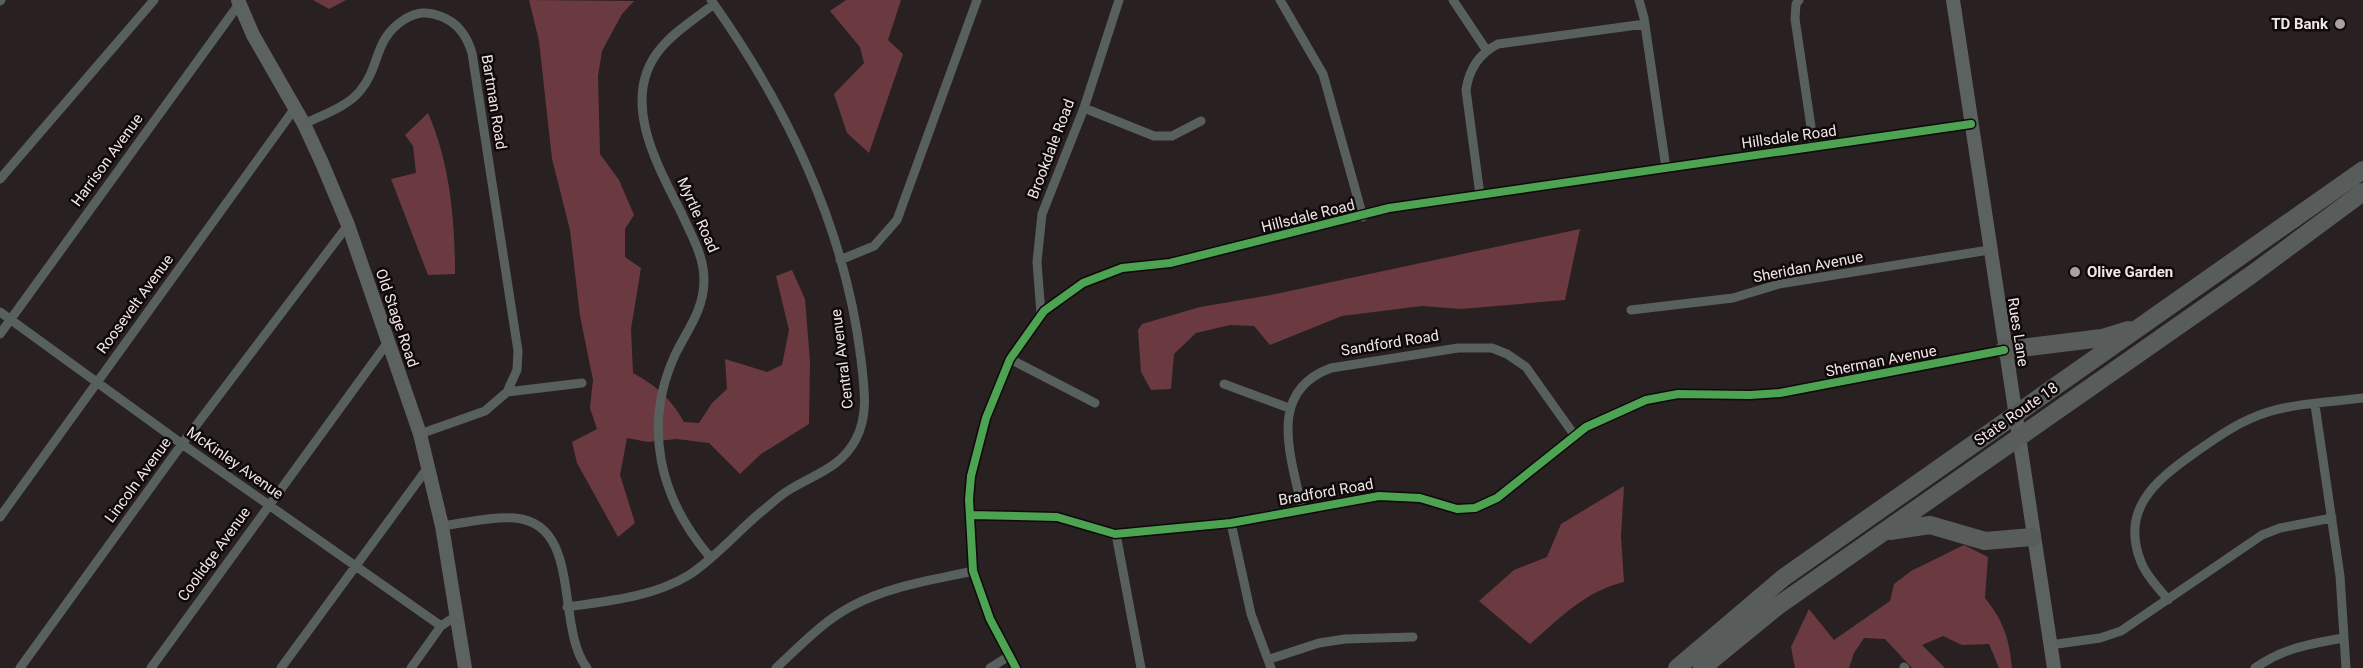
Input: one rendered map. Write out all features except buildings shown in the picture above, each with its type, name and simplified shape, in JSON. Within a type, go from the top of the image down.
[{"type":"highway","name":"State Route 18","points":[[1677,668],[1783,578],[2363,170]]},
{"type":"highway","name":"State Route 18","points":[[1702,668],[1779,605],[2251,275],[2363,192]]},
{"type":"highway","points":[[2004,350],[2102,338],[2152,320]]},
{"type":"highway","points":[[1857,550],[1888,531],[1930,525],[1984,541],[2032,537]]},
{"type":"street","points":[[0,178],[154,0]]},
{"type":"street","points":[[840,260],[874,246],[897,220],[976,0]]},
{"type":"street","name":"Brookdale Road","points":[[1041,314],[1037,262],[1042,214],[1084,108],[1119,0]]},
{"type":"street","points":[[1280,0],[1323,74],[1363,217]]},
{"type":"street","points":[[1453,0],[1487,51]]},
{"type":"street","points":[[1639,0],[1645,24],[1666,168]]},
{"type":"street","points":[[1799,0],[1796,4],[1795,19],[1814,147]]},
{"type":"street","name":"Rues Lane","points":[[1953,0],[2032,537],[2054,668]]},
{"type":"street","name":"Old Stage Road","points":[[238,2],[253,34],[304,124],[348,225],[420,434],[442,526],[465,668]]},
{"type":"street","name":"Harrison Avenue","points":[[0,334],[238,2]]},
{"type":"street","name":"Central Avenue","points":[[567,607],[624,599],[661,588],[691,574],[789,490],[833,467],[846,455],[859,433],[865,408],[859,341],[840,260],[817,189],[798,145],[761,73],[712,2]]},
{"type":"street","name":"Myrtle Road","points":[[710,557],[696,541],[675,508],[662,471],[656,433],[659,405],[670,366],[701,304],[704,268],[696,242],[673,196],[645,129],[641,102],[645,76],[657,52],[712,2]]},
{"type":"street","name":"Bartman Road","points":[[304,124],[356,96],[367,81],[386,35],[404,20],[420,12],[432,13],[442,16],[459,28],[472,53],[519,351],[517,370],[507,392]]},
{"type":"street","points":[[1480,195],[1466,90],[1470,73],[1487,51],[1498,44],[1645,24]]},
{"type":"street","name":"Roosevelt Avenue","points":[[0,517],[295,108]]},
{"type":"street","points":[[1084,108],[1154,136],[1172,136],[1201,122]]},
{"type":"street","name":"Hillsdale Road","points":[[1016,668],[990,619],[973,571],[969,499],[977,448],[1010,359],[1041,314],[1083,283],[1122,268],[1170,263],[1363,217],[1389,208],[1971,124]]},
{"type":"street","name":"Lincoln Avenue","points":[[20,668],[182,444],[348,225]]},
{"type":"street","name":"Sheridan Avenue","points":[[1631,310],[1733,298],[1779,284],[1989,250]]},
{"type":"street","name":"McKinley Avenue","points":[[0,312],[182,444],[441,626]]},
{"type":"street","name":"Coolidge Avenue","points":[[150,668],[388,342]]},
{"type":"street","name":"Sandford Road","points":[[1302,509],[1287,426],[1290,408],[1300,387],[1319,372],[1331,368],[1458,348],[1484,347],[1507,354],[1527,367],[1575,436]]},
{"type":"street","name":"Sherman Avenue","points":[[1763,394],[1809,389],[2004,350]]},
{"type":"street","points":[[1010,359],[1095,402]]},
{"type":"street","points":[[420,434],[485,411],[507,392],[582,383]]},
{"type":"street","points":[[1224,384],[1290,408]]},
{"type":"street","name":"Bradford Road","points":[[970,516],[1057,517],[1116,534],[1231,524],[1302,509],[1393,495],[1420,498],[1457,509],[1475,508],[1497,498],[1575,436],[1610,415],[1646,400],[1678,394],[1763,394]]},
{"type":"street","points":[[2168,600],[2142,564],[2136,529],[2138,511],[2148,492],[2161,476],[2244,420],[2271,411],[2363,398]]},
{"type":"street","points":[[2315,405],[2340,576],[2346,668]]},
{"type":"street","points":[[281,668],[429,466]]},
{"type":"street","points":[[442,526],[514,518],[531,521],[547,533],[558,548],[572,636],[581,660],[587,668]]},
{"type":"street","points":[[2050,645],[2100,638],[2121,631],[2262,535],[2280,528],[2332,518]]},
{"type":"street","points":[[1231,524],[1251,614],[1271,664],[1319,643],[1413,637]]},
{"type":"street","points":[[1116,534],[1141,668]]},
{"type":"street","points":[[776,668],[822,626],[851,606],[883,592],[973,571]]},
{"type":"street","points":[[411,668],[441,626],[456,616]]},
{"type":"street","points":[[2255,668],[2280,652],[2298,645],[2343,638]]},
{"type":"street","points":[[990,668],[1009,656]]},
{"type":"shaded area","points":[[313,0],[346,0],[329,9]]},
{"type":"shaded area","points":[[529,0],[634,1],[622,14],[602,51],[598,76],[600,154],[619,180],[634,215],[625,229],[625,257],[641,268],[631,329],[633,373],[663,394],[684,422],[699,423],[712,403],[727,389],[725,359],[767,372],[782,365],[789,330],[776,276],[792,270],[805,299],[810,362],[809,424],[761,454],[740,474],[709,443],[677,439],[648,442],[627,438],[620,475],[635,523],[618,537],[577,463],[572,442],[597,429],[590,408],[593,380],[580,316],[570,230],[552,159],[539,41]]},
{"type":"shaded area","points":[[846,0],[901,0],[888,40],[903,54],[869,153],[847,133],[834,94],[864,63],[860,47],[830,11]]},
{"type":"shaded area","points":[[428,113],[442,152],[450,192],[455,274],[428,275],[391,179],[416,173],[413,146],[405,135]]},
{"type":"shaded area","points":[[1580,229],[1565,300],[1461,309],[1422,306],[1342,316],[1270,345],[1254,326],[1230,325],[1196,333],[1174,354],[1171,389],[1151,390],[1141,372],[1138,330],[1142,324],[1200,307],[1271,295]]},
{"type":"shaded area","points":[[1624,486],[1621,536],[1624,582],[1610,586],[1585,599],[1530,644],[1479,601],[1514,570],[1547,557],[1561,524]]},
{"type":"shaded area","points":[[1964,545],[1988,557],[1985,598],[1997,615],[2004,631],[2012,668],[1999,668],[1989,644],[1962,645],[1943,636],[1922,645],[1945,668],[1912,668],[1885,639],[1864,638],[1854,653],[1849,668],[1795,668],[1791,647],[1809,609],[1834,640],[1890,601],[1894,584],[1911,571]]},
{"type":"cycle path","points":[[1016,668],[990,619],[973,571],[969,499],[971,476],[986,418],[1010,359],[1044,311],[1083,283],[1122,268],[1170,263],[1389,208],[1971,124]]},
{"type":"cycle path","points":[[970,515],[1057,517],[1115,534],[1231,523],[1379,496],[1420,498],[1457,509],[1475,508],[1497,498],[1586,427],[1646,400],[1678,394],[1780,393],[2004,350]]},
{"type":"place","name":"TD Bank","points":[[2340,24]]},
{"type":"place","name":"Olive Garden","points":[[2075,272]]}]
